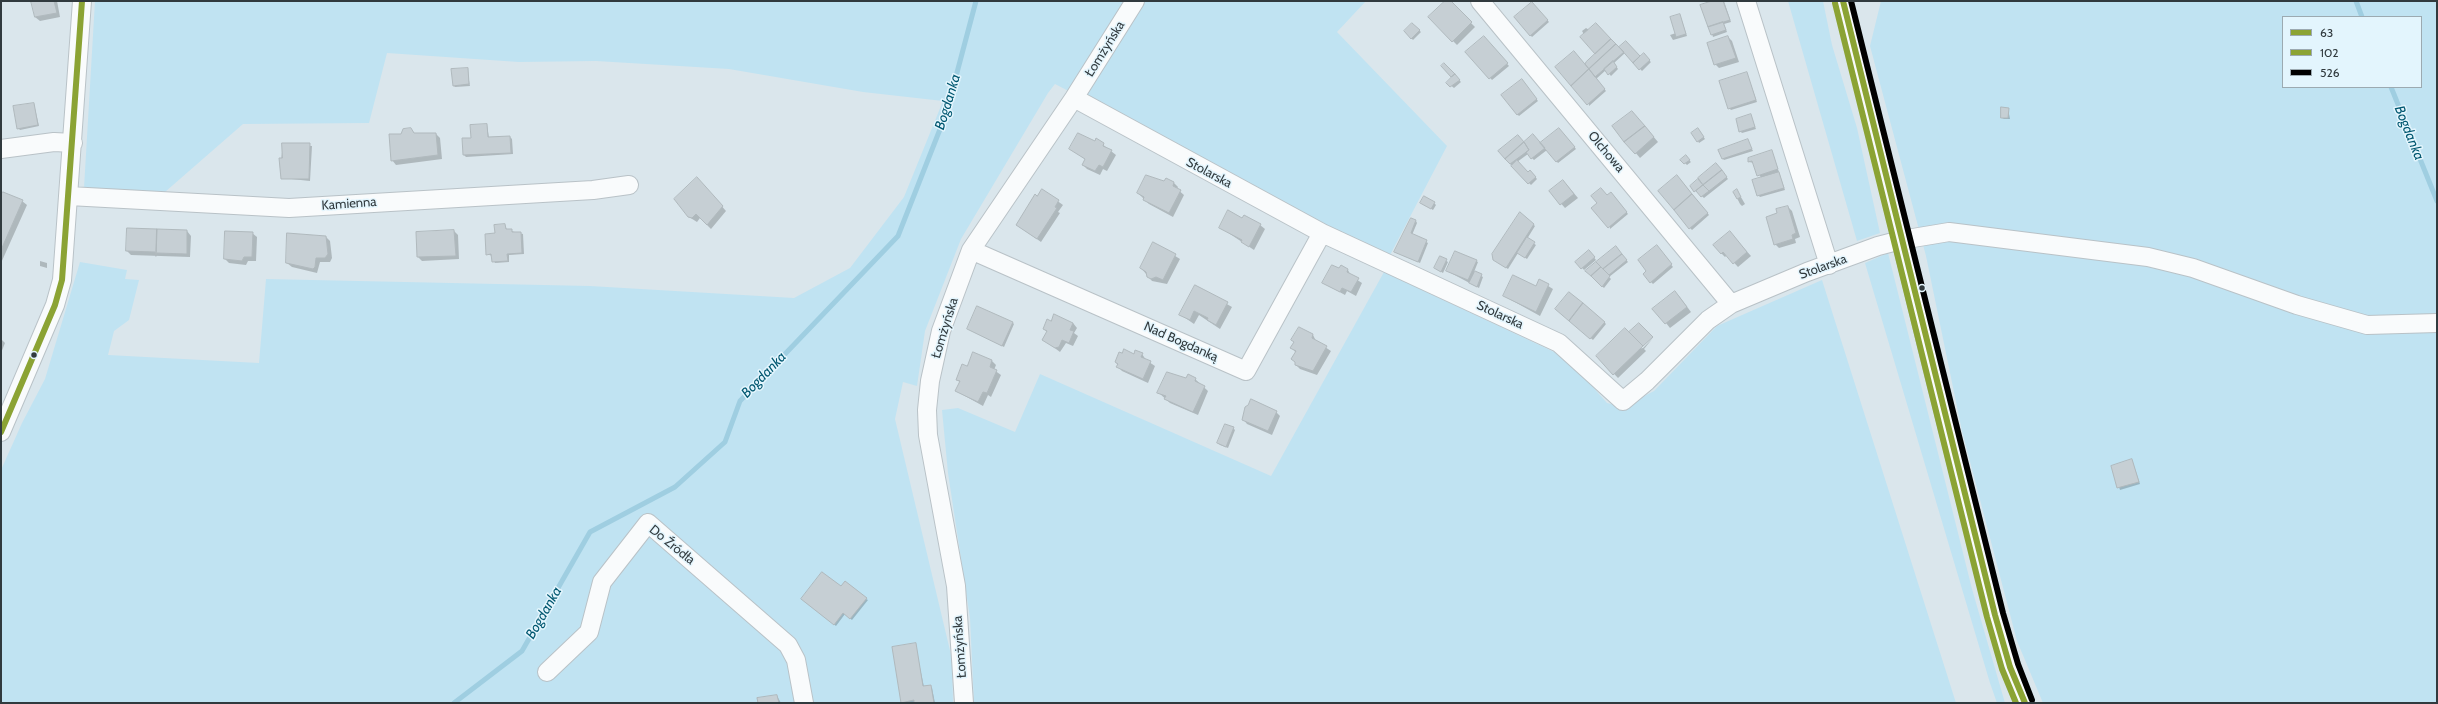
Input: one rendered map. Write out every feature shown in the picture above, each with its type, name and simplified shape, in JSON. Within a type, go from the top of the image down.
[{"type":"street","points":[[1,432],[6,407],[59,294],[63,273],[82,1]]},
{"type":"street","name":"Łomżyńska","points":[[964,703],[956,586],[928,435],[927,410],[930,381],[941,331],[971,250],[1074,98],[1135,1]]},
{"type":"street","name":"Olchowa","points":[[1480,1],[1731,304]]},
{"type":"street","points":[[1746,1],[1829,265]]},
{"type":"street","points":[[1843,1],[1901,240],[1997,622],[2010,667],[2025,703]]},
{"type":"street","name":"Stolarska","points":[[1074,98],[1322,233],[1559,343],[1623,401],[1647,381],[1708,320],[1731,304],[1829,265],[1901,240],[1949,232],[2148,257],[2193,268],[2297,305],[2367,325],[2437,323]]},
{"type":"street","points":[[1,149],[54,142],[73,143]]},
{"type":"street","name":"Kamienna","points":[[69,196],[289,208],[593,190],[629,185]]},
{"type":"street","name":"Nad Bogdanką","points":[[971,250],[1246,371],[1322,233]]},
{"type":"street","name":"Do Źródła","points":[[547,672],[588,632],[602,582],[648,523],[788,645],[796,660],[804,703]]},
{"type":"shaded area","points":[[95,1],[1366,1],[1337,32],[1447,146],[1389,257],[1055,84],[1048,93],[961,239],[925,331],[917,386],[903,382],[895,419],[952,659],[953,703],[1,703],[1,470],[22,423],[45,379],[80,262],[127,270],[125,279],[139,280],[129,320],[114,331],[108,355],[259,363],[266,279],[590,286],[794,298],[850,268],[904,197],[943,101],[863,92],[729,69],[596,61],[519,62],[387,53],[369,123],[243,124],[165,192],[84,188]]},
{"type":"shaded area","points":[[1788,1],[1823,1],[1832,45],[1857,128],[1880,233],[1857,241]]},
{"type":"shaded area","points":[[1881,1],[2437,1],[2437,703],[2043,703],[2017,641],[1962,431],[1926,256],[1870,46]]},
{"type":"shaded area","points":[[1888,253],[1972,589],[2005,703],[1997,703],[1990,683],[1865,263]]},
{"type":"shaded area","points":[[1384,272],[1567,358],[1607,403],[1623,407],[1654,391],[1717,326],[1822,280],[1956,703],[974,703],[970,618],[948,473],[942,410],[958,408],[1015,432],[1040,374],[1271,476]]},
{"type":"building","points":[[31,1],[54,1],[57,13],[35,17]]},
{"type":"building","points":[[1445,1],[1451,1],[1472,22],[1452,42],[1428,17]]},
{"type":"building","points":[[1712,1],[1723,1],[1730,20],[1708,27],[1700,5]]},
{"type":"building","points":[[1532,2],[1548,20],[1530,36],[1514,17]]},
{"type":"building","points":[[1680,14],[1686,34],[1676,37],[1670,17]]},
{"type":"building","points":[[1723,22],[1726,30],[1711,35],[1708,27]]},
{"type":"building","points":[[1412,23],[1420,30],[1411,39],[1404,31]]},
{"type":"building","points":[[1596,23],[1611,39],[1595,54],[1580,37]]},
{"type":"building","points":[[1484,36],[1508,63],[1489,79],[1465,52]]},
{"type":"building","points":[[1728,36],[1736,58],[1714,65],[1707,43]]},
{"type":"building","points":[[1611,39],[1616,44],[1589,69],[1585,64],[1586,62]]},
{"type":"building","points":[[1626,41],[1640,56],[1633,63],[1619,47]]},
{"type":"building","points":[[1616,44],[1624,52],[1595,77],[1589,69]]},
{"type":"building","points":[[1574,51],[1589,69],[1571,86],[1555,67]]},
{"type":"building","points":[[1644,53],[1650,60],[1639,70],[1633,63]]},
{"type":"building","points":[[1613,61],[1617,67],[1608,75],[1604,69]]},
{"type":"building","points":[[1444,63],[1455,74],[1451,77],[1441,66]]},
{"type":"building","points":[[468,68],[469,84],[453,86],[451,69]]},
{"type":"building","points":[[1589,69],[1605,89],[1587,105],[1571,86]]},
{"type":"building","points":[[1747,72],[1756,100],[1728,109],[1719,81]]},
{"type":"building","points":[[1455,74],[1460,80],[1450,87],[1446,83]]},
{"type":"building","points":[[1522,79],[1537,99],[1517,115],[1501,95]]},
{"type":"building","points":[[34,103],[38,125],[17,129],[13,106]]},
{"type":"building","points":[[2001,107],[2009,108],[2008,118],[2001,118]]},
{"type":"building","points":[[1632,111],[1645,126],[1624,142],[1612,126]]},
{"type":"building","points":[[1751,114],[1755,127],[1739,132],[1736,119]]},
{"type":"building","points":[[487,124],[488,137],[510,136],[511,153],[463,155],[462,138],[471,138],[470,125]]},
{"type":"building","points":[[1645,126],[1654,137],[1635,154],[1624,142]]},
{"type":"building","points":[[411,128],[414,133],[436,133],[438,155],[391,161],[389,134],[401,134],[403,129]]},
{"type":"building","points":[[1559,128],[1575,147],[1556,162],[1540,143]]},
{"type":"building","points":[[1698,128],[1704,137],[1697,142],[1691,133]]},
{"type":"building","points":[[1078,133],[1095,141],[1096,138],[1104,143],[1103,146],[1112,150],[1103,167],[1099,165],[1095,171],[1082,165],[1085,159],[1069,149]]},
{"type":"building","points":[[1533,134],[1545,148],[1531,159],[1526,152],[1529,150],[1524,142]]},
{"type":"building","points":[[1518,135],[1524,142],[1505,159],[1498,151]]},
{"type":"building","points":[[1748,139],[1752,149],[1722,159],[1718,150]]},
{"type":"building","points":[[1524,142],[1529,150],[1510,164],[1505,159]]},
{"type":"building","points":[[282,143],[310,143],[309,179],[281,179],[279,158],[282,158]]},
{"type":"building","points":[[1772,150],[1778,169],[1757,176],[1752,161],[1748,162],[1748,158]]},
{"type":"building","points":[[1686,155],[1690,160],[1684,164],[1680,160]]},
{"type":"building","points":[[1517,160],[1528,172],[1530,170],[1536,177],[1528,184],[1511,166]]},
{"type":"building","points":[[1716,163],[1722,170],[1703,185],[1698,178]]},
{"type":"building","points":[[1722,170],[1727,177],[1709,191],[1703,185]]},
{"type":"building","points":[[1779,172],[1784,188],[1757,196],[1752,180]]},
{"type":"building","points":[[1146,175],[1164,181],[1166,178],[1174,182],[1173,186],[1181,190],[1169,213],[1143,200],[1144,197],[1137,193]]},
{"type":"building","points":[[1677,175],[1692,194],[1674,210],[1658,191]]},
{"type":"building","points":[[697,177],[723,206],[707,225],[696,214],[692,218],[688,217],[674,199]]},
{"type":"building","points":[[1698,179],[1703,185],[1694,192],[1690,186]]},
{"type":"building","points":[[1563,180],[1574,194],[1560,205],[1549,191]]},
{"type":"building","points":[[1703,185],[1709,191],[1701,197],[1696,191]]},
{"type":"building","points":[[1601,188],[1607,195],[1611,192],[1627,212],[1608,228],[1591,208],[1597,203],[1591,196]]},
{"type":"building","points":[[1042,189],[1059,200],[1055,207],[1057,208],[1037,239],[1016,225],[1035,194],[1037,196]]},
{"type":"building","points":[[1737,189],[1741,197],[1737,199],[1733,192]]},
{"type":"building","points":[[3,192],[23,200],[1,250],[1,195]]},
{"type":"building","points":[[1692,194],[1708,213],[1689,229],[1674,210]]},
{"type":"building","points":[[1424,196],[1435,202],[1431,209],[1420,203]]},
{"type":"building","points":[[1788,206],[1796,233],[1792,235],[1793,239],[1774,245],[1766,217],[1777,213],[1776,209]]},
{"type":"building","points":[[1228,210],[1242,218],[1244,215],[1261,224],[1249,247],[1241,242],[1242,240],[1219,228]]},
{"type":"building","points":[[1520,212],[1534,224],[1506,268],[1493,260],[1492,254]]},
{"type":"building","points":[[1411,218],[1416,220],[1411,233],[1427,240],[1418,262],[1394,252]]},
{"type":"building","points":[[505,224],[506,229],[512,229],[512,232],[521,232],[522,253],[507,254],[508,261],[492,262],[491,254],[486,255],[485,234],[495,233],[494,225]]},
{"type":"building","points":[[127,228],[157,229],[156,256],[155,252],[126,251]]},
{"type":"building","points":[[157,229],[187,230],[187,254],[157,253],[156,256]]},
{"type":"building","points":[[454,230],[456,256],[417,257],[416,232]]},
{"type":"building","points":[[225,231],[253,232],[252,257],[244,257],[242,261],[224,259]]},
{"type":"building","points":[[1730,231],[1747,252],[1733,264],[1723,252],[1721,254],[1713,245]]},
{"type":"building","points":[[287,233],[326,236],[328,254],[325,258],[316,258],[315,267],[313,269],[286,263]]},
{"type":"building","points":[[1527,237],[1535,242],[1525,258],[1517,253]]},
{"type":"building","points":[[1153,242],[1176,254],[1163,280],[1156,277],[1151,279],[1147,277],[1146,272],[1140,268]]},
{"type":"building","points":[[1657,245],[1672,264],[1650,283],[1643,274],[1646,271],[1638,260]]},
{"type":"building","points":[[1616,246],[1622,254],[1603,269],[1596,262]]},
{"type":"building","points":[[1589,250],[1595,257],[1581,269],[1575,262]]},
{"type":"building","points":[[1455,251],[1477,260],[1468,280],[1446,271]]},
{"type":"building","points":[[1622,254],[1627,260],[1609,275],[1603,269]]},
{"type":"building","points":[[1440,256],[1447,259],[1441,272],[1434,268]]},
{"type":"building","points":[[1596,262],[1601,267],[1591,276],[1585,271]]},
{"type":"building","points":[[1332,265],[1339,268],[1341,265],[1348,269],[1347,272],[1359,278],[1351,292],[1342,288],[1340,292],[1322,283]]},
{"type":"building","points":[[1601,267],[1610,276],[1602,287],[1591,276]]},
{"type":"building","points":[[1475,271],[1482,274],[1477,287],[1469,283]]},
{"type":"building","points":[[1513,275],[1536,286],[1539,279],[1549,284],[1536,312],[1503,296]]},
{"type":"building","points":[[1195,285],[1228,302],[1216,325],[1207,320],[1208,318],[1194,311],[1190,320],[1179,315]]},
{"type":"building","points":[[1675,291],[1687,307],[1665,324],[1652,309]]},
{"type":"building","points":[[1569,292],[1583,303],[1569,321],[1555,309]]},
{"type":"building","points":[[1583,303],[1605,322],[1590,339],[1569,321]]},
{"type":"building","points":[[977,306],[1013,322],[1002,346],[967,329]]},
{"type":"building","points":[[1054,314],[1073,323],[1070,330],[1074,331],[1069,343],[1062,340],[1059,347],[1055,348],[1042,340],[1047,331],[1043,329],[1047,319],[1051,321]]},
{"type":"building","points":[[1639,323],[1653,337],[1643,346],[1629,332]]},
{"type":"building","points":[[1299,327],[1313,334],[1312,338],[1327,346],[1313,371],[1295,365],[1295,362],[1291,359],[1296,351],[1290,348],[1294,342],[1291,340]]},
{"type":"building","points":[[1625,328],[1643,346],[1613,375],[1596,356]]},
{"type":"building","points":[[1124,349],[1134,354],[1135,350],[1143,353],[1141,357],[1151,361],[1143,379],[1116,367],[1118,364],[1115,362],[1119,352],[1122,353]]},
{"type":"building","points":[[973,352],[992,360],[990,367],[997,370],[987,393],[983,392],[978,402],[955,391],[960,381],[956,380],[962,364],[967,366]]},
{"type":"building","points":[[1167,372],[1186,378],[1188,374],[1196,378],[1195,381],[1205,386],[1193,412],[1164,399],[1166,396],[1157,393]]},
{"type":"building","points":[[1251,399],[1277,411],[1268,431],[1242,420],[1245,407]]},
{"type":"building","points":[[1225,424],[1234,427],[1226,447],[1217,443]]},
{"type":"building","points":[[2132,459],[2139,482],[2117,488],[2111,466]]},
{"type":"building","points":[[822,572],[841,586],[845,581],[867,598],[850,619],[843,613],[834,625],[801,599]]},
{"type":"building","points":[[916,643],[923,686],[931,685],[934,703],[914,703],[914,700],[901,703],[892,647]]},
{"type":"building","points":[[777,695],[779,703],[758,703],[757,698]]},
{"type":"waterway","name":"Bogdanka","points":[[454,703],[522,651],[590,532],[675,487],[725,442],[740,401],[898,236],[946,114],[976,1]]},
{"type":"waterway","name":"Bogdanka","points":[[2356,1],[2362,16]]},
{"type":"waterway","name":"Bogdanka","points":[[2391,88],[2437,201]]},
{"type":"transit line","name":"63","points":[[1,432],[55,305],[62,280],[82,1]]},
{"type":"transit line","name":"63","points":[[1843,1],[1995,615],[2010,667],[2025,703]]},
{"type":"transit line","name":"526","points":[[1851,1],[2003,613],[2018,664],[2032,700]]},
{"type":"transit line","name":"102","points":[[1835,3],[1987,617],[2002,669],[2016,703]]}]
